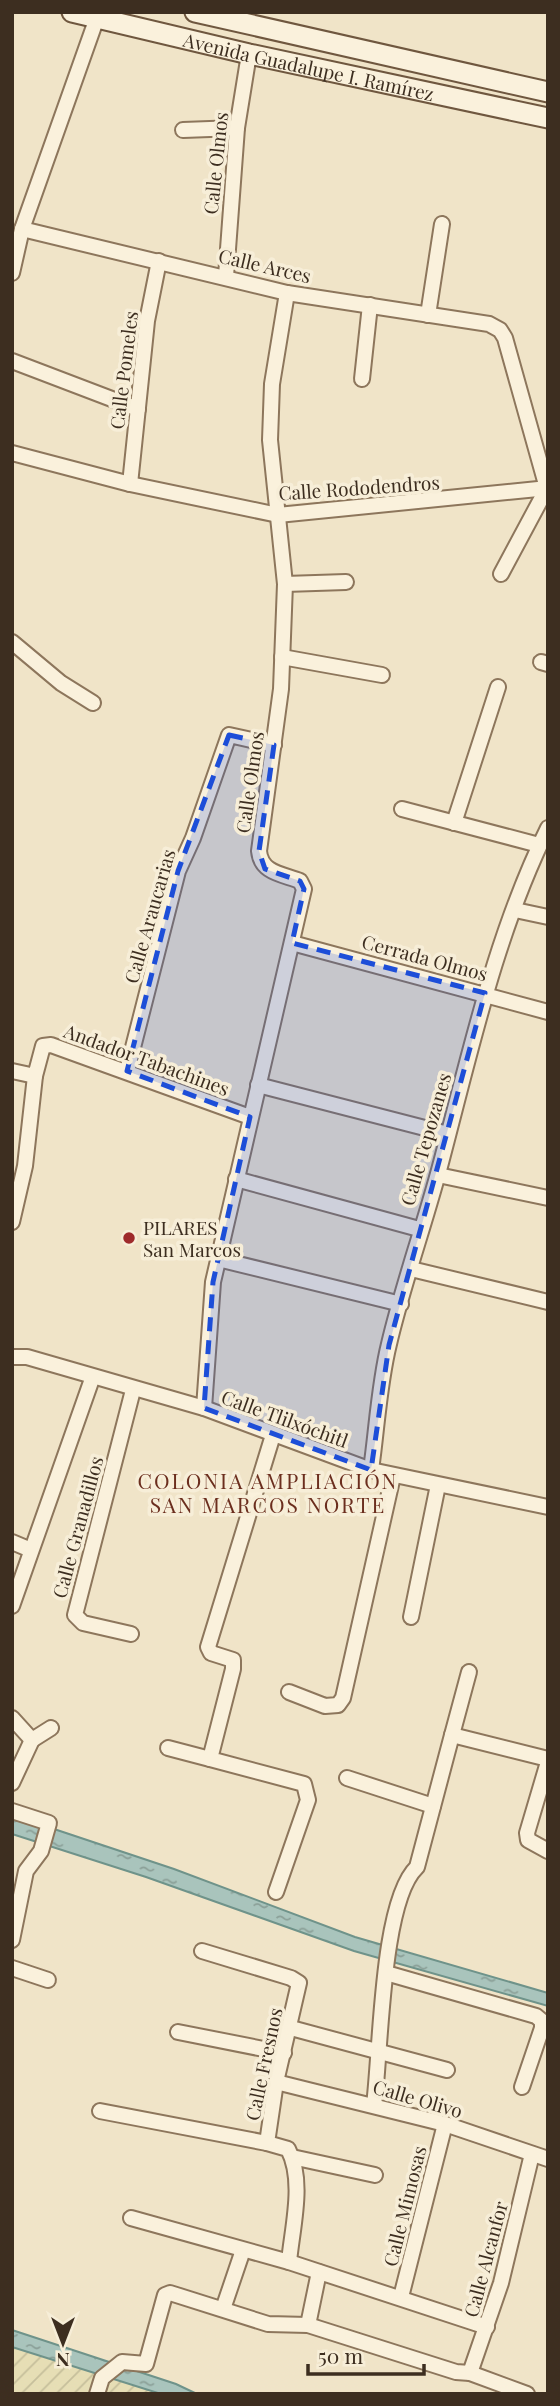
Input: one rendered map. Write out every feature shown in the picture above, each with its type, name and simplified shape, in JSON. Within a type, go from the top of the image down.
[{"type":"main road","name":"Avenida Guadalupe I. Ramírez","points":[[72,12],[98,15],[248,54],[548,118]]},
{"type":"main road","name":"Avenida Guadalupe I. Ramírez","points":[[195,12],[548,92]]},
{"type":"street","points":[[12,273],[22,229],[98,15]]},
{"type":"street","name":"Calle Olmos","points":[[226,276],[237,128],[248,54]]},
{"type":"street","points":[[183,130],[237,128]]},
{"type":"street","points":[[428,315],[442,224]]},
{"type":"street","name":"Calle Arces","points":[[22,229],[226,276],[287,293],[489,324],[500,330],[505,338],[547,488]]},
{"type":"street","name":"Calle Pomeles","points":[[130,484],[147,321],[159,261]]},
{"type":"street","name":"Calle Olmos","points":[[204,1408],[213,1282],[304,889],[300,881],[265,869],[260,861],[282,657],[285,584],[270,440],[272,384],[287,293]]},
{"type":"street","points":[[362,379],[370,305]]},
{"type":"street","points":[[12,361],[138,409]]},
{"type":"street","name":"Calle Rododendros","points":[[12,453],[130,484],[278,515],[547,488]]},
{"type":"street","points":[[501,574],[547,488]]},
{"type":"street","points":[[285,584],[346,582]]},
{"type":"street","points":[[12,642],[61,683],[93,703]]},
{"type":"street","points":[[282,657],[382,675]]},
{"type":"street","points":[[454,823],[498,687]]},
{"type":"street","name":"Calle Araucarias","points":[[127,1071],[178,871],[193,838],[229,735],[274,745]]},
{"type":"street","points":[[402,809],[539,845]]},
{"type":"street","name":"Calle Tepozanes","points":[[371,1469],[389,1345],[411,1269],[419,1229],[438,1175],[485,993],[539,845],[548,828]]},
{"type":"street","points":[[515,910],[548,917]]},
{"type":"street","name":"Cerrada Olmos","points":[[292,943],[548,1012]]},
{"type":"street","name":"Andador Tabachines","points":[[35,1076],[43,1046],[51,1045],[250,1117]]},
{"type":"street","points":[[12,1071],[35,1076],[18,1164],[14,1214]]},
{"type":"street","points":[[258,1085],[449,1134]]},
{"type":"street","points":[[438,1175],[548,1198]]},
{"type":"street","points":[[236,1179],[419,1229]]},
{"type":"street","points":[[218,1259],[401,1304]]},
{"type":"street","points":[[411,1269],[548,1302]]},
{"type":"street","name":"Calle Tlilxóchitl","points":[[12,1357],[27,1357],[133,1390],[204,1408],[393,1476],[548,1507]]},
{"type":"street","points":[[12,1606],[92,1378]]},
{"type":"street","name":"Calle Granadillos","points":[[131,1634],[82,1623],[75,1615],[133,1390]]},
{"type":"street","points":[[210,1759],[233,1660],[211,1653],[208,1647],[273,1435]]},
{"type":"street","points":[[289,1692],[325,1706],[338,1705],[343,1698],[393,1476]]},
{"type":"street","points":[[411,1617],[439,1485]]},
{"type":"street","points":[[12,1542],[31,1549]]},
{"type":"street","points":[[373,2105],[381,2053],[389,1946],[406,1877],[417,1867],[470,1672]]},
{"type":"street","points":[[12,1718],[32,1740]]},
{"type":"street","points":[[12,1783],[32,1740],[51,1728]]},
{"type":"street","points":[[452,1735],[548,1761],[527,1833],[528,1840],[548,1851]]},
{"type":"street","points":[[168,1748],[304,1784],[308,1790],[308,1800],[276,1892]]},
{"type":"street","points":[[347,1778],[433,1806]]},
{"type":"street","points":[[12,1811],[49,1823],[41,1851],[26,1871],[12,1940]]},
{"type":"street","name":"Calle Fresnos","points":[[202,1951],[291,1978],[299,1983],[291,2028],[276,2082],[267,2143],[288,2149],[292,2157],[375,2175]]},
{"type":"street","points":[[12,1968],[48,1980]]},
{"type":"street","points":[[386,1970],[536,2016],[541,2021],[542,2028],[522,2087]]},
{"type":"street","points":[[291,2028],[447,2070]]},
{"type":"street","points":[[178,2032],[284,2053]]},
{"type":"street","name":"Calle Olivo","points":[[276,2082],[445,2124],[548,2159]]},
{"type":"street","points":[[100,2111],[267,2143]]},
{"type":"street","name":"Calle Mimosas","points":[[401,2297],[445,2124]]},
{"type":"street","name":"Calle Alcanfor","points":[[470,2373],[487,2327],[532,2154]]},
{"type":"street","points":[[289,2262],[295,2195],[292,2157]]},
{"type":"street","name":"Calle Mimosas","points":[[131,2218],[289,2262],[487,2327]]},
{"type":"street","points":[[223,2309],[243,2250]]},
{"type":"street","points":[[308,2325],[319,2272]]},
{"type":"street","points":[[97,2394],[102,2378],[122,2362],[146,2364],[150,2359],[165,2295],[179,2295],[268,2324],[308,2325],[456,2372],[470,2373],[527,2394]]},
{"type":"highlighted area","points":[[229,735],[274,745],[259,851],[265,869],[300,881],[304,889],[292,943],[485,993],[389,1345],[371,1470],[204,1408],[213,1282],[250,1117],[127,1071],[178,871]]},
{"type":"shaded area","points":[[12,2347],[96,2373],[161,2394],[12,2394]]},
{"type":"water","points":[[12,1815],[174,1869],[355,1937],[548,1993],[548,2006],[354,1951],[146,1877],[12,1834]]},
{"type":"water","points":[[12,2330],[176,2384],[197,2394],[161,2394],[12,2347]]},
{"type":"place","name":"PILARES San Marcos","points":[[129,1238]]},
{"type":"district","name":"COLONIA AMPLIACIÓN SAN MARCOS NORTE","points":[[268,1492]]}]
